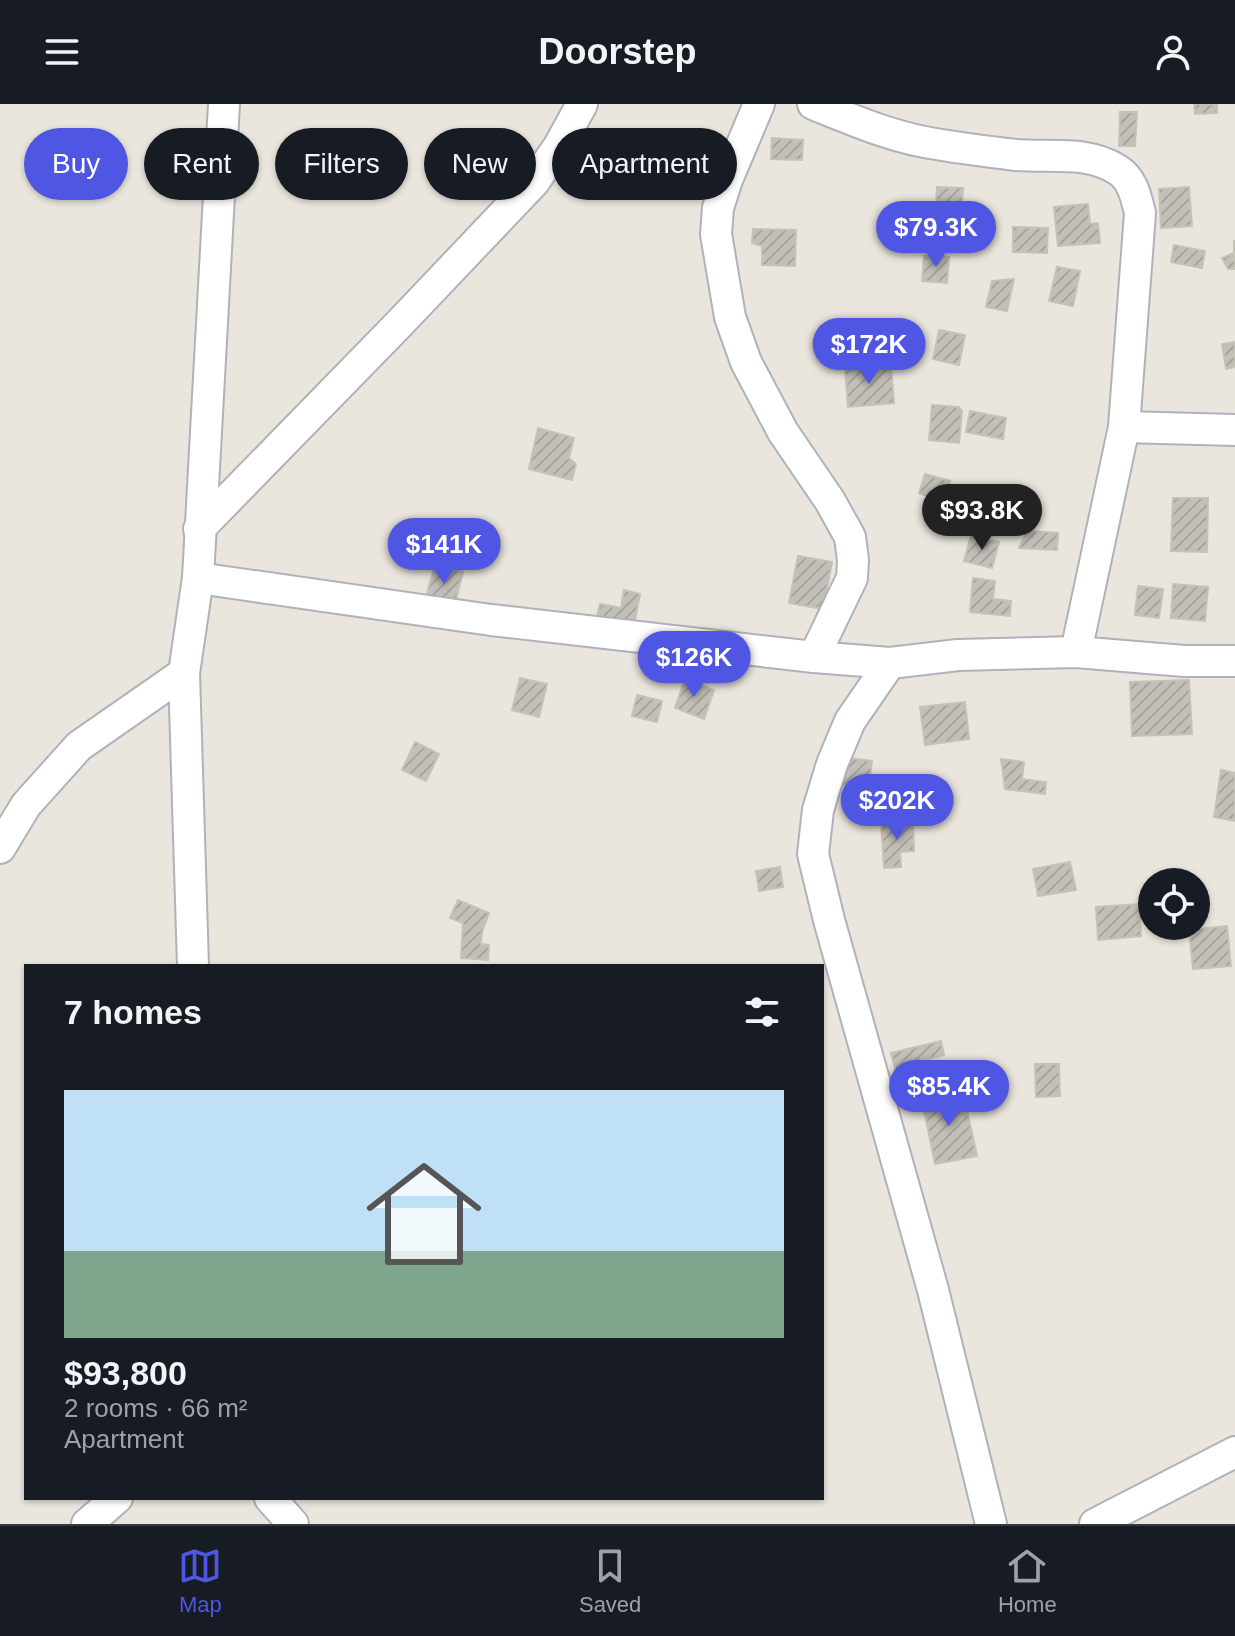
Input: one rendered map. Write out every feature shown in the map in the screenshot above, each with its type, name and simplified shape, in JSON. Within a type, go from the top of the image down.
[{"type":"street","points":[[193,964],[184,673],[198,578],[224,104]]},
{"type":"street","points":[[199,529],[534,182],[559,146],[582,104]]},
{"type":"street","points":[[759,104],[718,208],[716,234],[730,317],[746,362],[783,432],[830,501],[850,537],[852,578],[814,657]]},
{"type":"street","points":[[813,104],[886,133],[938,145],[1019,155],[1072,155],[1100,162],[1121,171],[1134,189],[1140,213],[1124,427],[1076,652]]},
{"type":"street","points":[[1124,427],[1235,430]]},
{"type":"street","points":[[198,578],[491,620],[814,657],[890,663],[958,655],[1076,652],[1184,661],[1235,661]]},
{"type":"street","points":[[890,663],[850,721],[832,764],[818,810],[813,854],[933,1290],[991,1524]]},
{"type":"street","points":[[0,848],[26,805],[79,746],[184,673]]},
{"type":"street","points":[[1095,1524],[1235,1452]]},
{"type":"street","points":[[87,1524],[115,1500]]},
{"type":"street","points":[[272,1500],[293,1524]]},
{"type":"building","points":[[1194,104],[1217,104],[1217,113],[1195,114]]},
{"type":"building","points":[[1120,112],[1137,112],[1135,146],[1119,146]]},
{"type":"building","points":[[772,138],[803,140],[802,160],[771,159]]},
{"type":"building","points":[[937,187],[963,188],[961,221],[935,219]]},
{"type":"building","points":[[1189,187],[1192,226],[1161,228],[1159,189]]},
{"type":"building","points":[[1088,204],[1090,224],[1098,223],[1100,243],[1058,246],[1054,207]]},
{"type":"building","points":[[1013,227],[1048,228],[1047,253],[1013,252]]},
{"type":"building","points":[[753,229],[796,230],[795,266],[762,265],[762,246],[752,243]]},
{"type":"building","points":[[1234,240],[1235,269],[1228,269],[1222,258],[1234,253]]},
{"type":"building","points":[[1174,245],[1205,251],[1202,268],[1171,262]]},
{"type":"building","points":[[924,256],[949,257],[947,283],[922,281]]},
{"type":"building","points":[[1057,267],[1080,271],[1073,306],[1049,301]]},
{"type":"building","points":[[1014,279],[1007,311],[986,307],[992,281]]},
{"type":"building","points":[[939,330],[965,335],[959,365],[933,359]]},
{"type":"building","points":[[1235,342],[1235,367],[1226,369],[1222,344]]},
{"type":"building","points":[[891,365],[894,403],[848,407],[845,368]]},
{"type":"building","points":[[932,405],[959,407],[962,411],[959,443],[929,440]]},
{"type":"building","points":[[970,411],[1006,418],[1003,439],[966,432]]},
{"type":"building","points":[[538,428],[574,438],[569,458],[576,464],[572,480],[529,469]]},
{"type":"building","points":[[925,474],[950,481],[944,501],[919,493]]},
{"type":"building","points":[[1173,498],[1208,498],[1207,552],[1171,551]]},
{"type":"building","points":[[1027,531],[1058,533],[1057,550],[1019,548]]},
{"type":"building","points":[[971,535],[999,542],[992,568],[964,561]]},
{"type":"building","points":[[798,556],[832,562],[823,609],[789,603]]},
{"type":"building","points":[[435,565],[463,572],[454,608],[425,600]]},
{"type":"building","points":[[973,578],[995,581],[993,599],[1011,601],[1010,616],[970,612]]},
{"type":"building","points":[[1173,584],[1208,587],[1205,621],[1171,618]]},
{"type":"building","points":[[1138,586],[1163,589],[1159,618],[1135,615]]},
{"type":"building","points":[[624,590],[640,594],[633,630],[596,622],[600,604],[621,608]]},
{"type":"building","points":[[520,678],[547,684],[539,717],[512,710]]},
{"type":"building","points":[[685,679],[714,690],[704,719],[675,708]]},
{"type":"building","points":[[1189,680],[1192,734],[1132,736],[1130,682]]},
{"type":"building","points":[[637,695],[662,701],[657,722],[632,716]]},
{"type":"building","points":[[965,702],[969,739],[925,745],[920,707]]},
{"type":"building","points":[[415,742],[439,754],[426,781],[402,770]]},
{"type":"building","points":[[843,757],[872,761],[868,790],[840,786]]},
{"type":"building","points":[[1001,759],[1024,762],[1022,779],[1046,782],[1045,794],[1005,789]]},
{"type":"building","points":[[1221,770],[1235,773],[1235,821],[1214,817]]},
{"type":"building","points":[[913,821],[914,851],[900,852],[901,867],[884,868],[881,823]]},
{"type":"building","points":[[1070,862],[1076,890],[1038,896],[1033,869]]},
{"type":"building","points":[[780,867],[783,887],[759,891],[756,871]]},
{"type":"building","points":[[458,900],[489,913],[481,944],[489,945],[488,960],[461,958],[463,923],[450,918]]},
{"type":"building","points":[[1138,904],[1138,936],[1098,940],[1096,907]]},
{"type":"building","points":[[1227,926],[1231,966],[1193,969],[1190,940],[1210,940],[1210,928]]},
{"type":"building","points":[[941,1041],[944,1055],[912,1063],[917,1080],[899,1084],[891,1053]]},
{"type":"building","points":[[1035,1064],[1059,1064],[1060,1096],[1036,1097]]},
{"type":"building","points":[[963,1092],[977,1156],[935,1164],[922,1100]]}]
